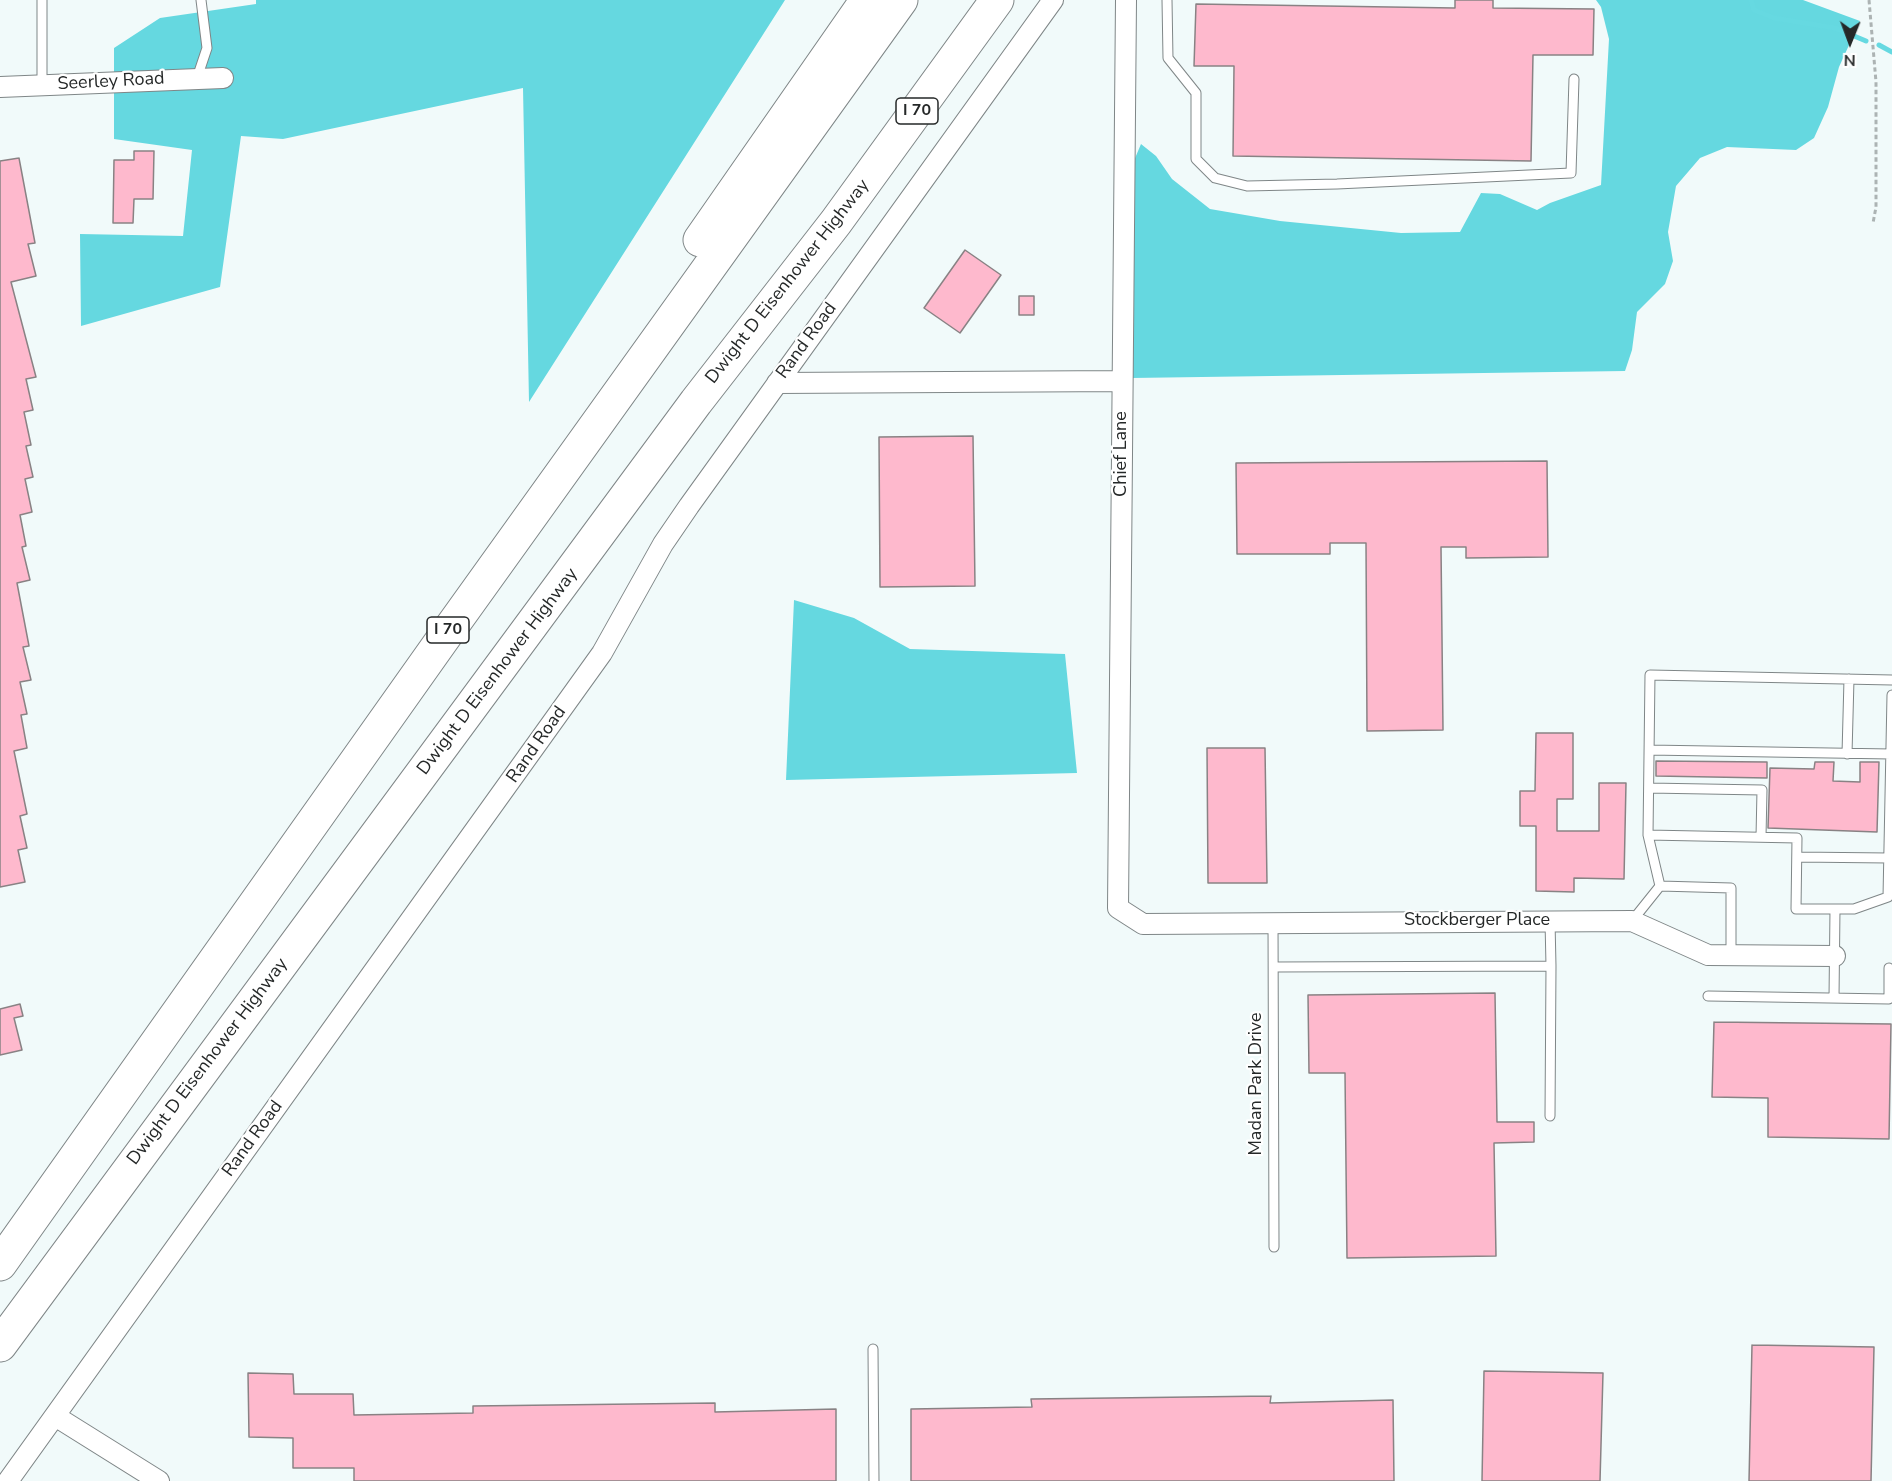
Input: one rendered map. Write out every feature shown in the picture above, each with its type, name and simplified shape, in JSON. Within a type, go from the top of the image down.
[{"type":"highway","points":[[452,626],[609,372],[867,0]]},
{"type":"highway","name":"I 70","points":[[0,1264],[452,626],[901,0]]},
{"type":"highway","name":"Dwight D Eisenhower Highway","points":[[0,1345],[696,402],[836,222],[997,0]]},
{"type":"street","name":"Rand Road","points":[[8,1481],[602,653],[670,535],[1053,0]]},
{"type":"street","name":"Chief Lane","points":[[1118,908],[1126,0]]},
{"type":"street","name":"Seerley Road","points":[[0,87],[222,78]]},
{"type":"street","points":[[777,383],[1122,381]]},
{"type":"street","name":"Stockberger Place","points":[[1118,908],[1143,924],[1273,921],[1632,921],[1708,955],[1834,956]]},
{"type":"street","points":[[55,1416],[159,1481]]},
{"type":"lane","points":[[42,0],[42,85]]},
{"type":"lane","points":[[197,78],[207,48],[201,0]]},
{"type":"lane","points":[[1167,0],[1168,58],[1196,93],[1196,159],[1215,178],[1247,186],[1349,184],[1571,173],[1574,79]]},
{"type":"lane","points":[[1660,886],[1648,835],[1650,675],[1892,680]]},
{"type":"lane","points":[[1847,754],[1849,679]]},
{"type":"lane","points":[[1648,835],[1797,838],[1796,909],[1854,909],[1888,897],[1892,695]]},
{"type":"lane","points":[[1649,750],[1891,754]]},
{"type":"lane","points":[[1649,788],[1762,790],[1761,837]]},
{"type":"lane","points":[[1797,857],[1888,858]]},
{"type":"lane","points":[[1632,921],[1660,886]]},
{"type":"lane","points":[[1660,886],[1731,888],[1731,955]]},
{"type":"lane","points":[[1834,998],[1835,909]]},
{"type":"lane","points":[[1550,1116],[1551,920]]},
{"type":"lane","name":"Madan Park Drive","points":[[1273,921],[1274,1247]]},
{"type":"lane","points":[[1274,967],[1551,966]]},
{"type":"lane","points":[[1708,996],[1889,999],[1889,968]]},
{"type":"lane","points":[[873,1349],[874,1481]]},
{"type":"path","points":[[1869,0],[1876,82],[1876,207],[1873,223]]},
{"type":"shaded area","points":[[256,0],[785,0],[529,402],[523,88],[283,139],[241,136],[220,287],[81,326],[80,234],[183,236],[192,150],[114,139],[114,48],[160,18],[256,4]]},
{"type":"shaded area","points":[[1596,0],[1803,0],[1860,21],[1839,67],[1828,107],[1814,138],[1796,150],[1727,147],[1700,158],[1676,186],[1668,232],[1673,261],[1665,284],[1637,312],[1632,350],[1625,371],[1131,378],[1133,163],[1141,144],[1156,156],[1172,179],[1210,209],[1280,221],[1401,233],[1460,232],[1481,193],[1500,194],[1537,210],[1601,185],[1609,39],[1601,7]]},
{"type":"shaded area","points":[[794,600],[854,618],[910,649],[1065,654],[1077,773],[786,780]]},
{"type":"building","points":[[1455,0],[1493,0],[1493,8],[1594,9],[1593,55],[1533,55],[1531,161],[1233,156],[1234,66],[1194,66],[1196,4],[1455,8]]},
{"type":"building","points":[[134,151],[154,151],[153,199],[134,199],[133,223],[113,223],[114,160],[134,160]]},
{"type":"building","points":[[19,158],[35,243],[28,244],[36,276],[11,282],[36,377],[26,379],[33,410],[24,412],[31,445],[26,446],[33,477],[25,479],[32,512],[20,515],[26,546],[22,547],[30,580],[17,583],[29,646],[23,647],[31,680],[20,682],[27,714],[21,715],[27,748],[14,751],[27,814],[20,816],[27,848],[18,850],[25,882],[0,887],[0,161]]},
{"type":"building","points":[[965,250],[1001,275],[960,333],[924,308]]},
{"type":"building","points":[[1019,296],[1034,296],[1034,315],[1019,315]]},
{"type":"building","points":[[973,436],[975,586],[880,587],[879,437]]},
{"type":"building","points":[[1547,461],[1548,557],[1466,558],[1466,547],[1441,547],[1443,730],[1367,731],[1366,543],[1330,543],[1330,554],[1237,554],[1236,463]]},
{"type":"building","points":[[1536,733],[1573,733],[1573,799],[1557,799],[1557,831],[1599,831],[1599,783],[1626,783],[1624,879],[1574,878],[1574,892],[1536,891],[1536,826],[1520,826],[1520,791],[1535,791]]},
{"type":"building","points":[[1207,748],[1265,748],[1267,883],[1208,883]]},
{"type":"building","points":[[1656,761],[1767,762],[1767,778],[1656,776]]},
{"type":"building","points":[[1815,762],[1834,762],[1833,781],[1860,782],[1860,762],[1879,762],[1877,832],[1768,828],[1770,768],[1814,769]]},
{"type":"building","points":[[1495,993],[1497,1122],[1534,1122],[1534,1142],[1494,1143],[1496,1256],[1347,1258],[1345,1073],[1309,1073],[1308,995]]},
{"type":"building","points":[[20,1004],[23,1016],[14,1018],[22,1050],[0,1055],[0,1009]]},
{"type":"building","points":[[1714,1022],[1891,1024],[1889,1139],[1768,1137],[1768,1098],[1712,1097]]},
{"type":"building","points":[[1752,1345],[1874,1347],[1871,1481],[1749,1481]]},
{"type":"building","points":[[1484,1371],[1603,1373],[1600,1481],[1482,1481]]},
{"type":"building","points":[[248,1373],[293,1374],[294,1394],[353,1394],[354,1415],[473,1413],[473,1406],[715,1403],[715,1412],[836,1409],[836,1481],[354,1481],[354,1468],[293,1468],[293,1438],[249,1437]]},
{"type":"building","points":[[1271,1396],[1270,1403],[1393,1400],[1394,1481],[911,1481],[911,1409],[1032,1407],[1031,1399]]},
{"type":"waterway","points":[[1751,0],[1754,10],[1774,18],[1835,28],[1866,41]]},
{"type":"waterway","points":[[1879,45],[1892,52]]}]
